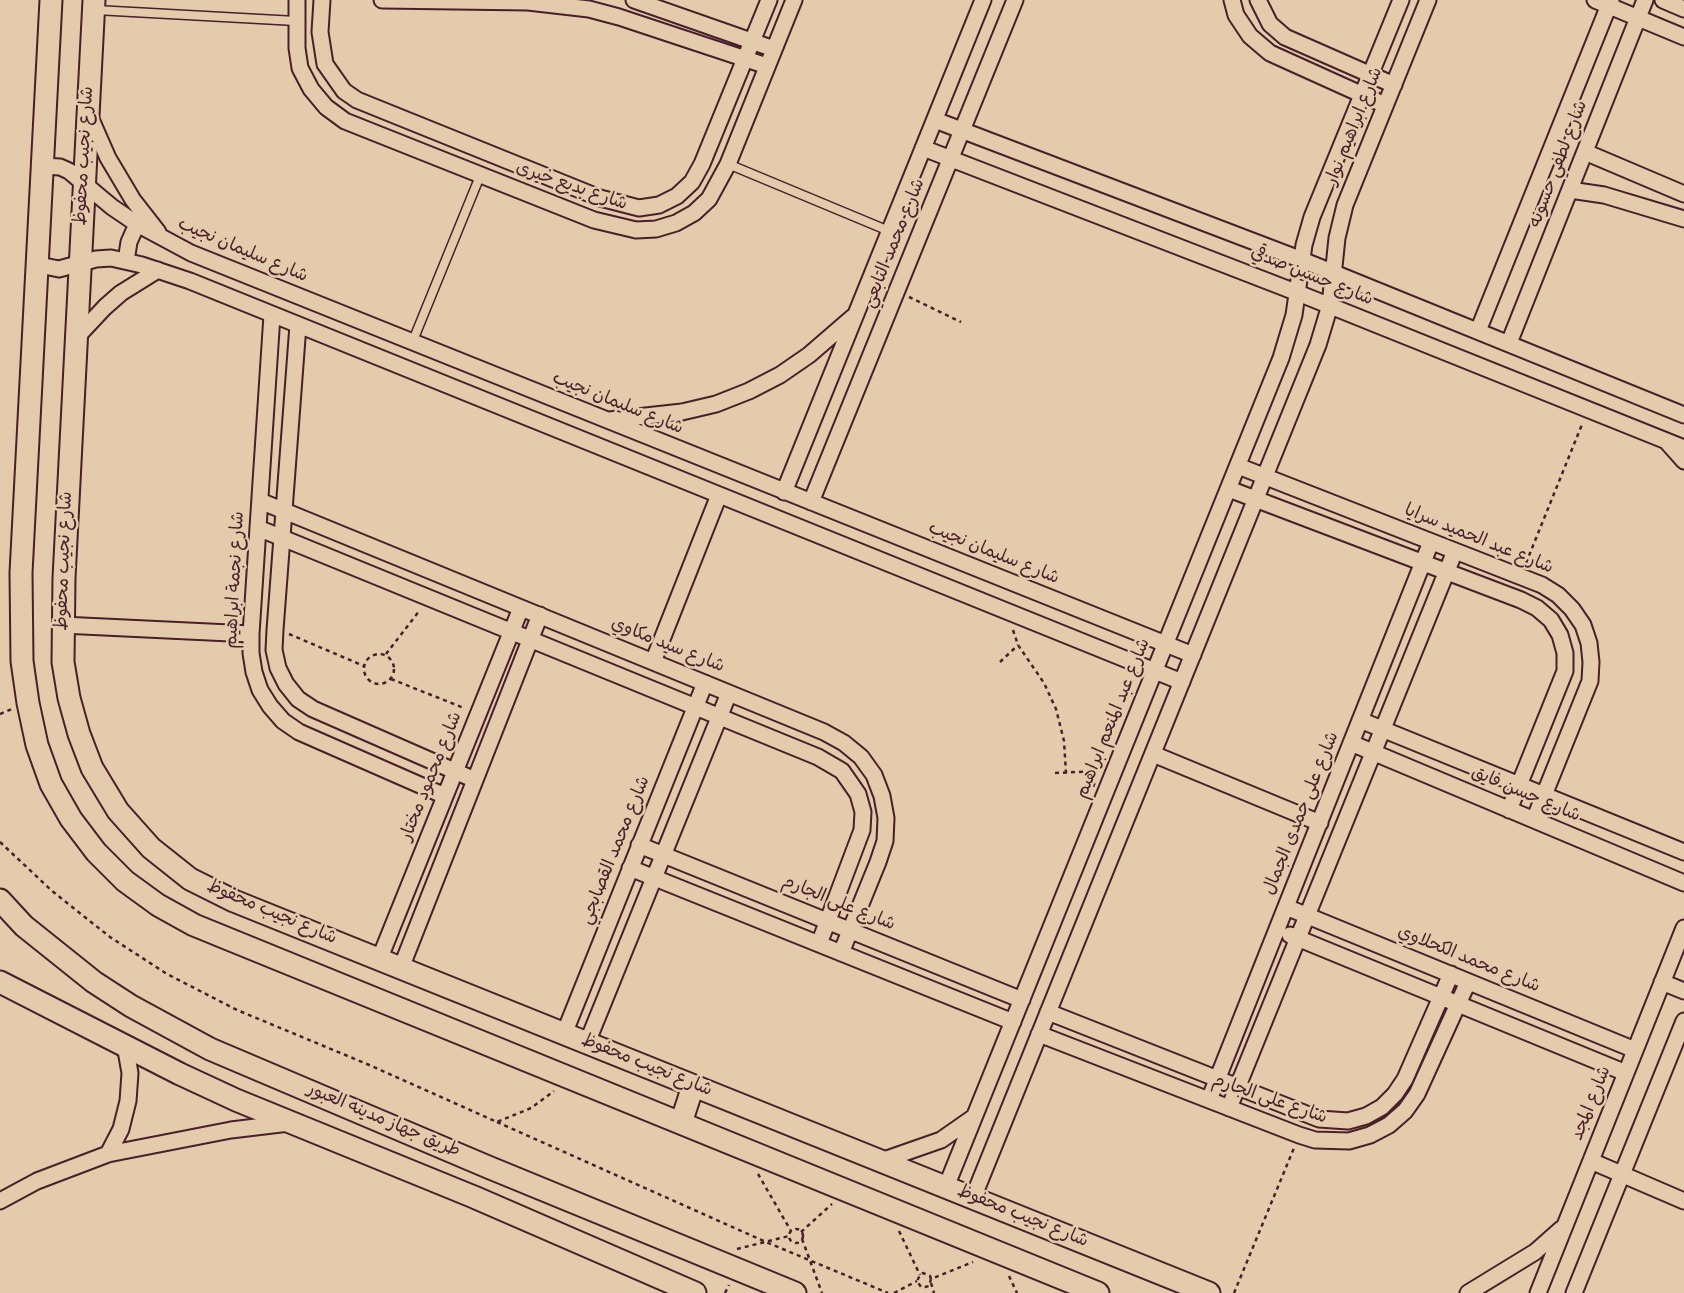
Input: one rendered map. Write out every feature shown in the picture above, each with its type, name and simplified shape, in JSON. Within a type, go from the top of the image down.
[{"type":"street","points":[[50,0],[21,572],[22,660],[37,745],[51,784],[71,819],[96,852],[126,881],[158,906],[194,925],[1098,1293]]},
{"type":"street","name":"شارع بديع خيرى","points":[[297,0],[296,21],[300,68],[311,89],[326,107],[345,120],[480,176],[594,220],[636,230],[656,229],[676,223],[694,213],[709,199],[728,164],[794,0]]},
{"type":"street","name":"شارع بديع خيرى","points":[[322,0],[320,40],[325,64],[333,78],[357,100],[600,198],[639,208],[659,205],[678,196],[692,182],[702,164],[768,0]]},
{"type":"street","points":[[382,0],[559,4],[619,17],[767,66]]},
{"type":"street","points":[[634,0],[774,48]]},
{"type":"street","name":"شارع محمد التابعي","points":[[784,492],[983,0]]},
{"type":"street","name":"شارع محمد التابعي","points":[[810,502],[1015,0]]},
{"type":"street","points":[[1232,0],[1236,15],[1250,36],[1270,53],[1385,105]]},
{"type":"street","points":[[1258,0],[1270,24],[1285,37],[1394,85]]},
{"type":"street","name":"شارع ابراهيم نوار","points":[[1302,260],[1312,217],[1401,0]]},
{"type":"street","name":"شارع ابراهيم نوار","points":[[1335,273],[1337,238],[1343,213],[1428,0]]},
{"type":"street","name":"شارع لطفي حسونه","points":[[1509,344],[1645,0]]},
{"type":"street","points":[[1663,0],[1684,8]]},
{"type":"street","points":[[1605,2],[1684,37]]},
{"type":"street","name":"شارع لطفي حسونه","points":[[1478,331],[1605,2]]},
{"type":"street","name":"شارع نجيب محفوظ","points":[[94,5],[62,625],[63,662],[69,698],[79,734],[92,768],[118,811],[151,848],[190,879],[234,901],[1209,1293]]},
{"type":"street","points":[[88,113],[113,166],[133,200],[164,239]]},
{"type":"street","name":"شارع حسين صدقي","points":[[935,120],[1302,260],[1682,413]]},
{"type":"street","name":"شارع حسين صدقي","points":[[923,148],[1298,292],[1684,448]]},
{"type":"street","points":[[1585,152],[1684,194]]},
{"type":"street","name":"شارع سليمان نجيب","points":[[42,166],[60,167],[84,182],[112,207],[137,224],[219,265],[1193,655]]},
{"type":"street","points":[[1570,190],[1604,195],[1684,220]]},
{"type":"street","points":[[126,262],[129,242],[137,224]]},
{"type":"street","points":[[37,262],[44,266],[59,269],[81,262],[111,258],[158,270],[272,314],[1182,682]]},
{"type":"street","name":"شارع عبد المنعم ابراهيم","points":[[946,1187],[1229,489],[1288,336],[1298,292],[1302,260]]},
{"type":"street","points":[[76,338],[104,307],[121,293],[158,270]]},
{"type":"street","points":[[973,1198],[1318,346],[1330,305],[1335,273]]},
{"type":"street","name":"شارع نجمة ابراهيم","points":[[272,314],[251,653],[254,672],[260,690],[270,706],[283,721],[308,736],[445,796]]},
{"type":"street","points":[[606,420],[682,412],[716,404],[749,391],[780,375],[809,355],[856,314]]},
{"type":"street","points":[[298,325],[275,630],[274,650],[278,668],[286,684],[298,699],[330,718],[475,780]]},
{"type":"street","points":[[1665,440],[1684,461]]},
{"type":"street","name":"شارع عبد الحميد سرايا","points":[[1238,466],[1521,576],[1542,585],[1558,595],[1572,609],[1583,625],[1589,643],[1590,681],[1584,700],[1534,820]]},
{"type":"street","points":[[1229,489],[1537,608],[1551,620],[1560,635],[1565,652],[1565,670],[1509,810]]},
{"type":"street","points":[[654,662],[719,495]]},
{"type":"street","name":"شارع سيد مكاوي","points":[[260,501],[824,732],[844,743],[861,757],[874,775],[882,796],[886,818],[885,840],[841,953]]},
{"type":"street","points":[[816,534],[826,509]]},
{"type":"street","points":[[258,528],[831,763],[842,771],[858,794],[863,812],[862,830],[819,944]]},
{"type":"street","name":"شارع على حمدى الجمال","points":[[1209,1100],[1431,542]]},
{"type":"street","points":[[1229,1108],[1455,551]]},
{"type":"street","points":[[402,586],[410,562]]},
{"type":"street","points":[[467,613],[475,589]]},
{"type":"street","name":"شارع محمود مختار","points":[[379,960],[521,608]]},
{"type":"street","points":[[400,968],[540,616]]},
{"type":"street","points":[[62,625],[252,634]]},
{"type":"street","points":[[573,657],[582,633]]},
{"type":"street","name":"شارع محمد القصابجي","points":[[564,1034],[705,683]]},
{"type":"street","points":[[587,1043],[729,693]]},
{"type":"street","name":"شارع حسن فايق","points":[[1360,720],[1684,852]]},
{"type":"street","name":"شارع حسن فايق","points":[[1351,744],[1684,883]]},
{"type":"street","points":[[1153,754],[1320,823]]},
{"type":"street","name":"شارع على الجارم","points":[[639,845],[1022,1000]]},
{"type":"street","points":[[630,868],[1013,1022]]},
{"type":"street","name":"طريق جهاز مدينه العبور","points":[[0,900],[24,926],[94,982],[170,1029],[210,1049],[488,1167],[795,1293]]},
{"type":"street","name":"شارع محمد الكحلاوي","points":[[1286,907],[1635,1050]]},
{"type":"street","name":"شارع المجد","points":[[1538,1293],[1684,928]]},
{"type":"street","points":[[1277,930],[1626,1073]]},
{"type":"street","name":"شارع على الجارم","points":[[1048,1012],[1319,1119],[1348,1121],[1366,1116],[1382,1107],[1395,1094],[1405,1079],[1450,974]]},
{"type":"street","name":"طريق جهاز مدينه العبور","points":[[0,982],[236,1100],[474,1198],[695,1293]]},
{"type":"street","name":"شارع على الجارم","points":[[1039,1034],[1299,1135],[1332,1142],[1349,1141],[1376,1132],[1389,1125],[1405,1111],[1417,1094],[1468,982]]},
{"type":"street","points":[[1662,982],[1684,991]]},
{"type":"street","points":[[1574,1293],[1684,1021]]},
{"type":"street","points":[[108,1154],[121,1129],[128,1102],[130,1073],[125,1045]]},
{"type":"street","points":[[681,1123],[693,1086]]},
{"type":"street","points":[[881,1161],[941,1140],[975,1116]]},
{"type":"street","points":[[1348,1121],[1349,1141]]},
{"type":"street","points":[[0,1201],[37,1181],[108,1154],[231,1130],[293,1122]]},
{"type":"street","points":[[1591,1161],[1684,1201]]},
{"type":"street","points":[[474,1198],[488,1167]]},
{"type":"street","points":[[1468,1293],[1502,1274],[1535,1252],[1564,1226]]},
{"type":"lane","points":[[94,5],[296,21]]},
{"type":"lane","points":[[728,164],[889,231]]},
{"type":"lane","points":[[412,343],[480,176]]},
{"type":"path","points":[[896,291],[961,322]]},
{"type":"path","points":[[1521,576],[1588,410]]},
{"type":"path","points":[[386,654],[430,598]]},
{"type":"path","points":[[1009,612],[1018,645],[1044,683],[1056,709],[1064,740],[1066,773]]},
{"type":"path","points":[[275,630],[364,666]]},
{"type":"path","points":[[1000,662],[1018,645]]},
{"type":"path","points":[[376,653],[386,654],[393,661],[395,670],[391,679],[384,683],[376,684],[364,674],[364,666],[368,658],[376,653]]},
{"type":"path","points":[[391,679],[478,714]]},
{"type":"path","points":[[1055,774],[1115,771]]},
{"type":"path","points":[[0,842],[52,891],[110,937],[167,974],[236,1010],[367,1064],[766,1242],[888,1293]]},
{"type":"path","points":[[497,1122],[531,1108],[572,1079]]},
{"type":"path","points":[[1234,1293],[1299,1135]]},
{"type":"path","points":[[758,1173],[791,1231]]},
{"type":"path","points":[[801,1232],[847,1191]]},
{"type":"path","points":[[888,1208],[920,1275]]},
{"type":"path","points":[[791,1231],[798,1230],[801,1232]]},
{"type":"path","points":[[789,1236],[791,1231]]},
{"type":"path","points":[[801,1232],[822,1293]]},
{"type":"path","points":[[737,1249],[789,1236]]},
{"type":"path","points":[[789,1236],[794,1243],[802,1239]]},
{"type":"path","points":[[917,1281],[922,1287],[928,1286],[931,1281],[997,1252]]},
{"type":"path","points":[[920,1275],[927,1274],[934,1293]]},
{"type":"path","points":[[894,1293],[917,1281],[920,1275]]}]
